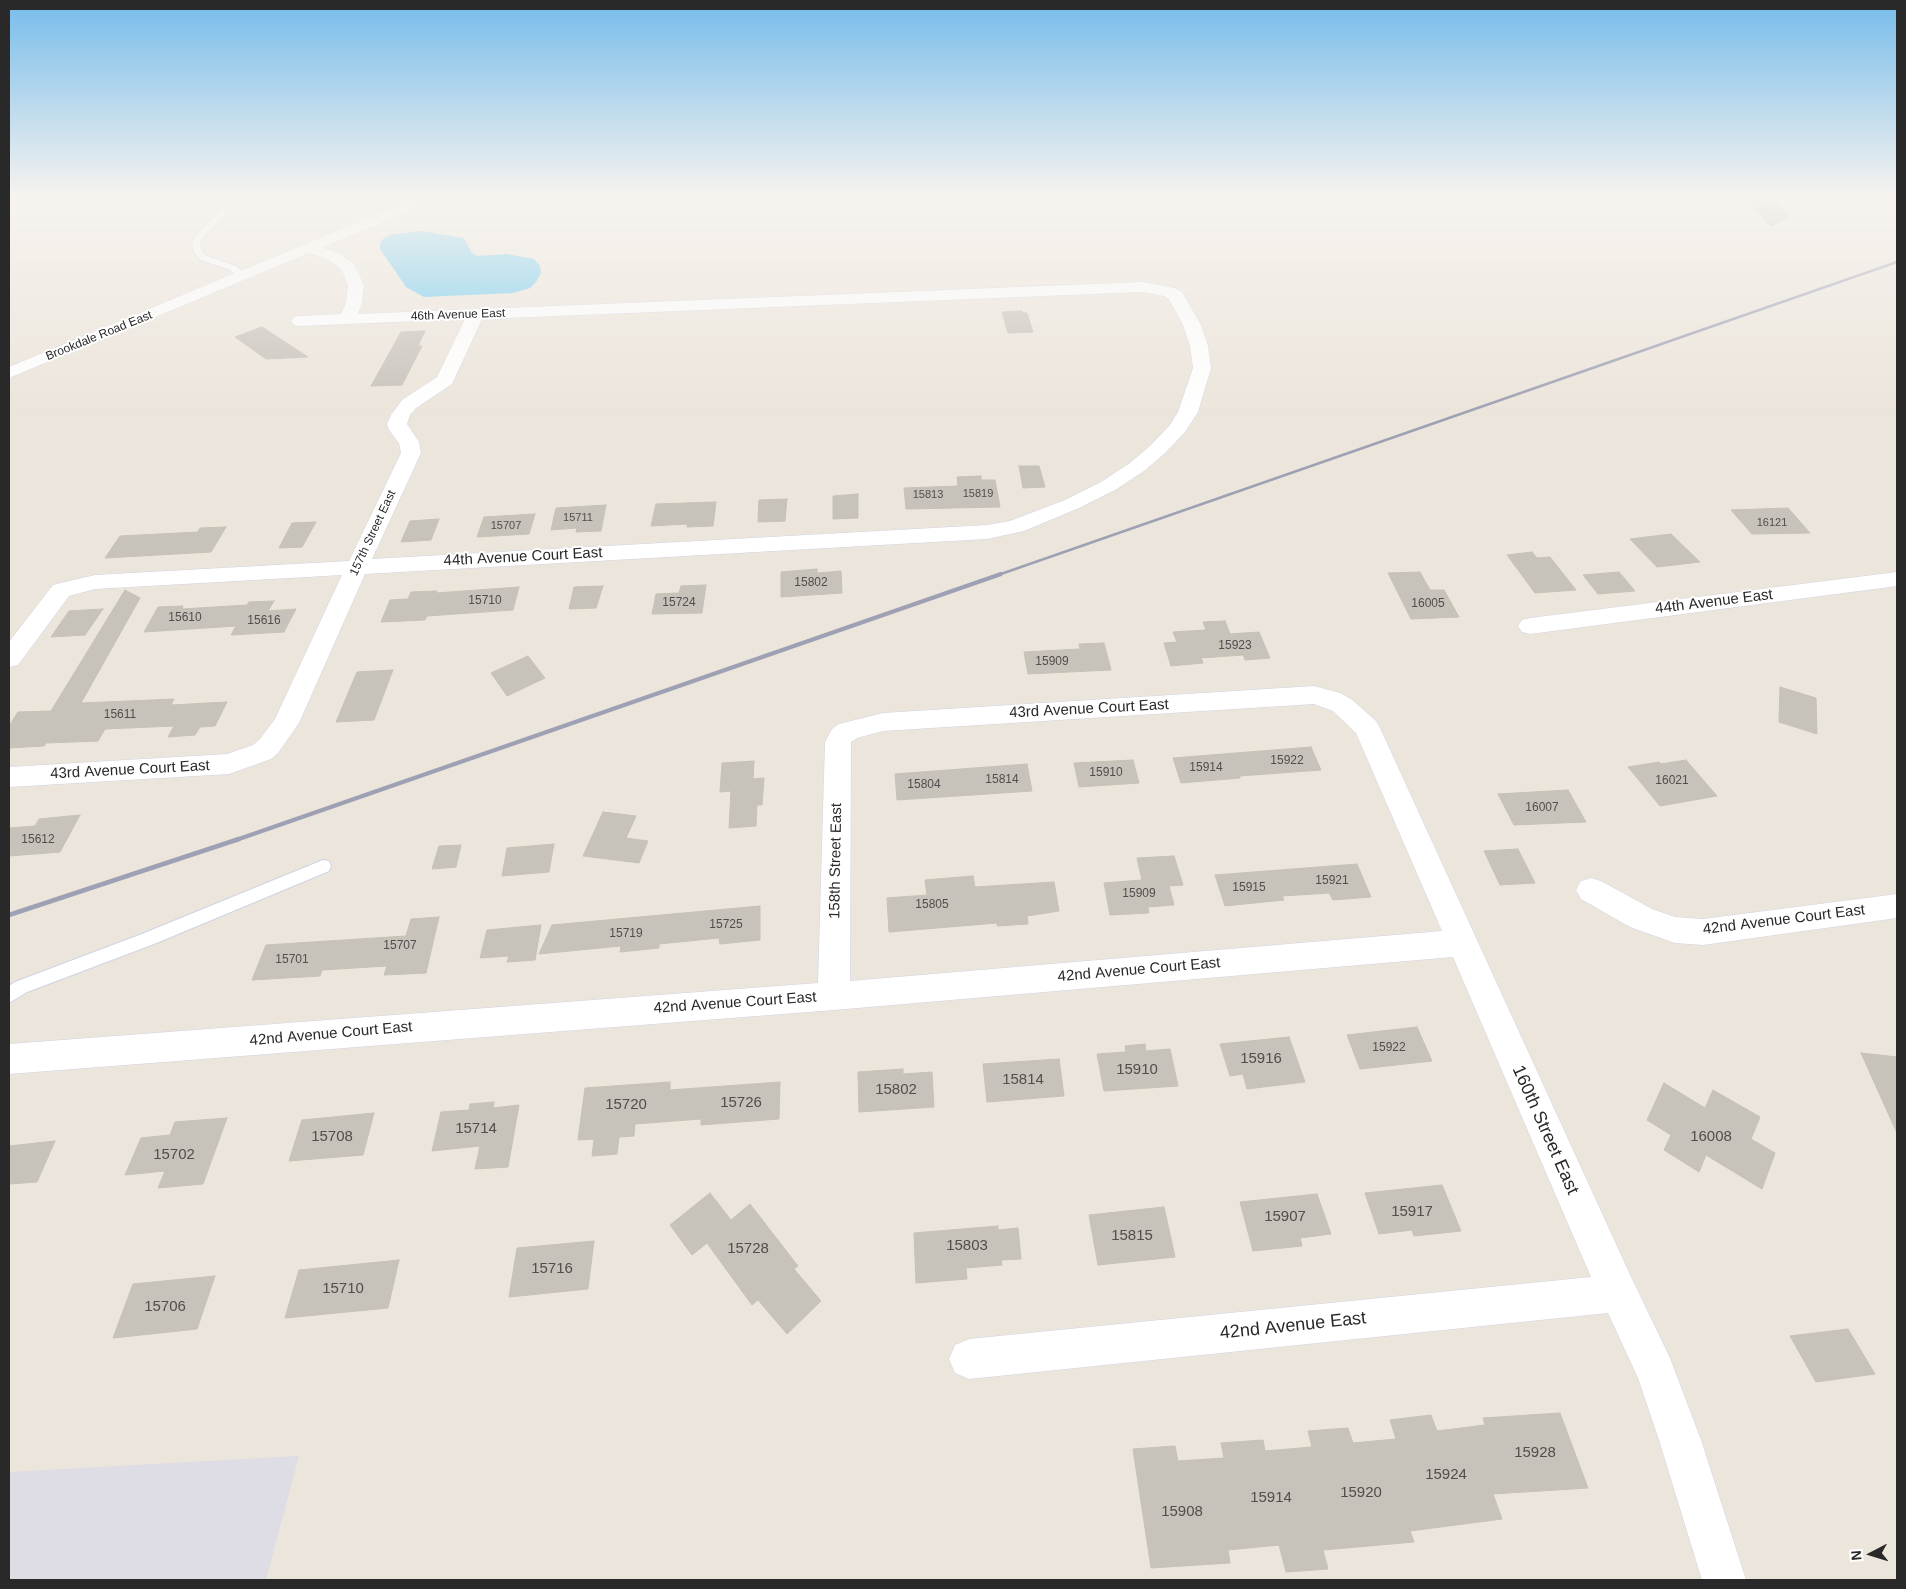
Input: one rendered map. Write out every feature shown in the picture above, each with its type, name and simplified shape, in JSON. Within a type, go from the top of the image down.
[{"type":"street","name":"Brookdale Road East","points":[[9,373],[261,268]]},
{"type":"street","points":[[347,319],[354,303],[356,285],[349,268]]},
{"type":"street","name":"46th Avenue East","points":[[300,321],[1142,286],[1169,292],[1176,296],[1192,325],[1199,346],[1202,368],[1188,412],[1178,428],[1137,467],[1108,486],[1043,516],[1016,526],[987,532]]},
{"type":"street","name":"157th Street East","points":[[250,757],[262,752],[283,728],[411,453],[409,442],[399,430],[397,424],[401,415],[409,404],[445,380],[476,314]]},
{"type":"street","name":"44th Avenue Court East","points":[[9,659],[61,590],[80,584],[112,580],[987,532]]},
{"type":"street","name":"44th Avenue East","points":[[1530,626],[1897,579]]},
{"type":"street","name":"43rd Avenue Court East","points":[[848,731],[859,726],[883,722],[1314,696],[1331,700]]},
{"type":"street","name":"160th Street East","points":[[1331,700],[1347,709],[1366,728],[1618,1293],[1656,1372],[1680,1440],[1724,1580]]},
{"type":"street","name":"158th Street East","points":[[834,996],[838,742],[841,736],[848,731]]},
{"type":"street","name":"43rd Avenue Court East","points":[[9,777],[228,764],[250,757]]},
{"type":"street","name":"42nd Avenue Court East","points":[[1590,890],[1641,918],[1675,930],[1703,932],[1897,906]]},
{"type":"street","name":"42nd Avenue Court East","points":[[9,1059],[834,996],[1461,943]]},
{"type":"street","name":"42nd Avenue East","points":[[969,1360],[1618,1293]]},
{"type":"lane","points":[[233,268],[242,276]]},
{"type":"lane","points":[[9,995],[21,987],[148,939],[323,866]]},
{"type":"shaded area","points":[[299,1456],[266,1580],[9,1580],[9,1472]]},
{"type":"water","points":[[393,268],[540,268],[541,273],[530,288],[513,293],[424,297],[406,287]]},
{"type":"building","points":[[1022,311],[1027,313],[1033,332],[1008,333],[1002,312]]},
{"type":"building","points":[[262,327],[308,357],[266,359],[235,337]]},
{"type":"building","points":[[425,331],[418,346],[422,346],[402,385],[371,386],[401,332]]},
{"type":"building","points":[[1019,466],[1039,466],[1045,487],[1023,488]]},
{"type":"building","points":[[981,476],[981,480],[995,480],[1000,507],[906,509],[904,488],[958,486],[957,477]]},
{"type":"building","points":[[858,494],[858,518],[833,519],[833,496]]},
{"type":"building","points":[[787,499],[785,521],[758,522],[759,500]]},
{"type":"building","points":[[716,502],[713,526],[687,527],[687,524],[651,526],[656,504]]},
{"type":"building","points":[[606,505],[601,531],[576,532],[577,528],[551,530],[556,508]]},
{"type":"building","points":[[1788,508],[1810,533],[1752,534],[1731,510]]},
{"type":"building","points":[[535,514],[529,534],[477,537],[484,517]]},
{"type":"building","points":[[439,519],[431,540],[401,542],[410,521]]},
{"type":"building","points":[[316,522],[302,547],[279,548],[292,523]]},
{"type":"building","points":[[226,527],[211,552],[105,558],[120,536],[198,532],[200,528]]},
{"type":"building","points":[[1671,534],[1700,562],[1657,567],[1630,539]]},
{"type":"building","points":[[1532,552],[1537,558],[1550,557],[1576,590],[1535,593],[1507,555]]},
{"type":"building","points":[[817,569],[817,573],[841,571],[842,593],[781,597],[781,572]]},
{"type":"building","points":[[1420,572],[1430,590],[1444,590],[1459,617],[1411,619],[1388,573]]},
{"type":"building","points":[[1619,572],[1635,591],[1598,594],[1583,575]]},
{"type":"building","points":[[706,585],[702,613],[652,614],[656,594],[679,593],[681,586]]},
{"type":"building","points":[[603,586],[596,608],[569,609],[574,587]]},
{"type":"building","points":[[519,587],[513,610],[427,616],[425,620],[381,622],[390,600],[408,599],[411,592],[437,591],[436,593]]},
{"type":"building","points":[[125,590],[140,598],[81,703],[174,699],[171,705],[227,702],[215,726],[200,727],[195,735],[168,737],[174,726],[105,729],[98,741],[46,743],[44,746],[9,748],[9,726],[18,712],[51,711]]},
{"type":"building","points":[[274,601],[268,611],[296,609],[284,632],[231,635],[236,626],[144,632],[158,607],[183,606],[182,609],[247,605],[249,602]]},
{"type":"building","points":[[103,609],[85,635],[51,637],[69,611]]},
{"type":"building","points":[[1225,621],[1230,634],[1259,632],[1270,658],[1245,660],[1243,655],[1201,658],[1203,663],[1171,666],[1164,643],[1177,642],[1173,632],[1206,630],[1203,622]]},
{"type":"building","points":[[1104,643],[1111,670],[1028,674],[1024,652],[1080,649],[1079,644]]},
{"type":"building","points":[[528,656],[545,678],[507,696],[491,673]]},
{"type":"building","points":[[393,670],[374,720],[336,722],[357,672]]},
{"type":"building","points":[[1780,687],[1816,698],[1817,734],[1779,722]]},
{"type":"building","points":[[1311,747],[1321,770],[1240,776],[1240,778],[1181,783],[1173,758]]},
{"type":"building","points":[[1133,760],[1139,783],[1079,787],[1074,763]]},
{"type":"building","points":[[1686,760],[1717,796],[1660,806],[1628,767],[1659,762],[1661,764]]},
{"type":"building","points":[[754,761],[753,779],[764,778],[762,805],[757,805],[756,826],[729,828],[731,791],[720,792],[722,763]]},
{"type":"building","points":[[1027,764],[1032,791],[897,800],[895,774]]},
{"type":"building","points":[[1568,790],[1586,822],[1514,825],[1498,794]]},
{"type":"building","points":[[603,812],[636,816],[626,838],[648,841],[639,863],[583,856]]},
{"type":"building","points":[[80,815],[60,852],[9,856],[9,828],[35,826],[39,819]]},
{"type":"building","points":[[554,844],[549,872],[502,876],[507,848]]},
{"type":"building","points":[[461,845],[456,867],[432,869],[439,846]]},
{"type":"building","points":[[1518,849],[1535,883],[1500,885],[1484,851]]},
{"type":"building","points":[[1174,856],[1183,885],[1169,886],[1174,905],[1148,907],[1149,913],[1110,915],[1104,883],[1142,880],[1137,858]]},
{"type":"building","points":[[1357,864],[1371,897],[1333,900],[1329,893],[1282,896],[1284,900],[1225,906],[1215,875]]},
{"type":"building","points":[[973,876],[975,887],[1054,882],[1059,911],[1027,916],[1028,924],[997,926],[997,923],[889,932],[887,898],[927,895],[925,880]]},
{"type":"building","points":[[760,906],[760,940],[720,944],[719,938],[659,944],[659,948],[620,952],[621,946],[539,954],[552,925]]},
{"type":"building","points":[[439,917],[426,973],[384,975],[387,966],[322,970],[320,976],[252,980],[266,945],[406,936],[411,919]]},
{"type":"building","points":[[541,925],[535,960],[507,962],[509,956],[480,958],[487,930]]},
{"type":"building","points":[[1417,1027],[1432,1061],[1360,1069],[1347,1035]]},
{"type":"building","points":[[1289,1037],[1305,1082],[1247,1089],[1243,1074],[1230,1076],[1220,1044]]},
{"type":"building","points":[[1145,1044],[1146,1051],[1170,1049],[1178,1086],[1104,1091],[1097,1054],[1126,1052],[1125,1046]]},
{"type":"building","points":[[1861,1053],[1897,1057],[1897,1133]]},
{"type":"building","points":[[1059,1059],[1064,1096],[987,1102],[983,1064]]},
{"type":"building","points":[[903,1069],[903,1074],[932,1072],[934,1107],[859,1112],[858,1072]]},
{"type":"building","points":[[670,1082],[670,1090],[780,1082],[779,1119],[701,1125],[701,1119],[635,1124],[634,1136],[619,1137],[617,1154],[592,1156],[594,1139],[578,1140],[585,1088]]},
{"type":"building","points":[[1664,1083],[1705,1108],[1713,1090],[1760,1117],[1751,1139],[1775,1153],[1762,1189],[1706,1155],[1699,1172],[1664,1150],[1671,1135],[1647,1120]]},
{"type":"building","points":[[494,1102],[493,1108],[519,1105],[508,1167],[475,1169],[480,1146],[432,1151],[441,1112],[469,1110],[470,1104]]},
{"type":"building","points":[[374,1113],[363,1155],[289,1161],[302,1120]]},
{"type":"building","points":[[227,1118],[203,1184],[158,1188],[165,1171],[125,1175],[141,1138],[170,1135],[175,1122]]},
{"type":"building","points":[[55,1141],[37,1182],[9,1184],[9,1146]]},
{"type":"building","points":[[1442,1185],[1461,1231],[1414,1236],[1412,1230],[1379,1234],[1365,1193]]},
{"type":"building","points":[[710,1193],[731,1220],[750,1204],[798,1266],[794,1269],[821,1301],[787,1334],[758,1300],[752,1305],[707,1243],[692,1255],[670,1225]]},
{"type":"building","points":[[1317,1194],[1331,1234],[1300,1238],[1302,1246],[1253,1251],[1240,1202]]},
{"type":"building","points":[[1164,1207],[1175,1257],[1098,1265],[1089,1215]]},
{"type":"building","points":[[998,1226],[998,1230],[1018,1228],[1021,1259],[1001,1260],[1002,1265],[966,1268],[967,1279],[916,1283],[914,1233]]},
{"type":"building","points":[[594,1241],[588,1289],[509,1297],[517,1248]]},
{"type":"building","points":[[399,1260],[388,1308],[285,1318],[299,1270]]},
{"type":"building","points":[[215,1276],[197,1329],[113,1338],[133,1284]]},
{"type":"building","points":[[1848,1329],[1875,1374],[1816,1382],[1790,1336]]},
{"type":"building","points":[[1560,1413],[1588,1488],[1493,1494],[1502,1519],[1410,1531],[1414,1542],[1323,1550],[1328,1569],[1286,1572],[1279,1545],[1228,1550],[1230,1563],[1151,1568],[1133,1449],[1175,1446],[1178,1461],[1224,1458],[1221,1443],[1263,1440],[1265,1451],[1312,1447],[1308,1431],[1348,1428],[1353,1443],[1396,1439],[1390,1420],[1431,1415],[1437,1431],[1485,1425],[1483,1418]]},
{"type":"railway","points":[[998,575],[1879,268]]},
{"type":"railway","points":[[237,840],[1001,574]]},
{"type":"railway","points":[[9,915],[237,840]]}]
